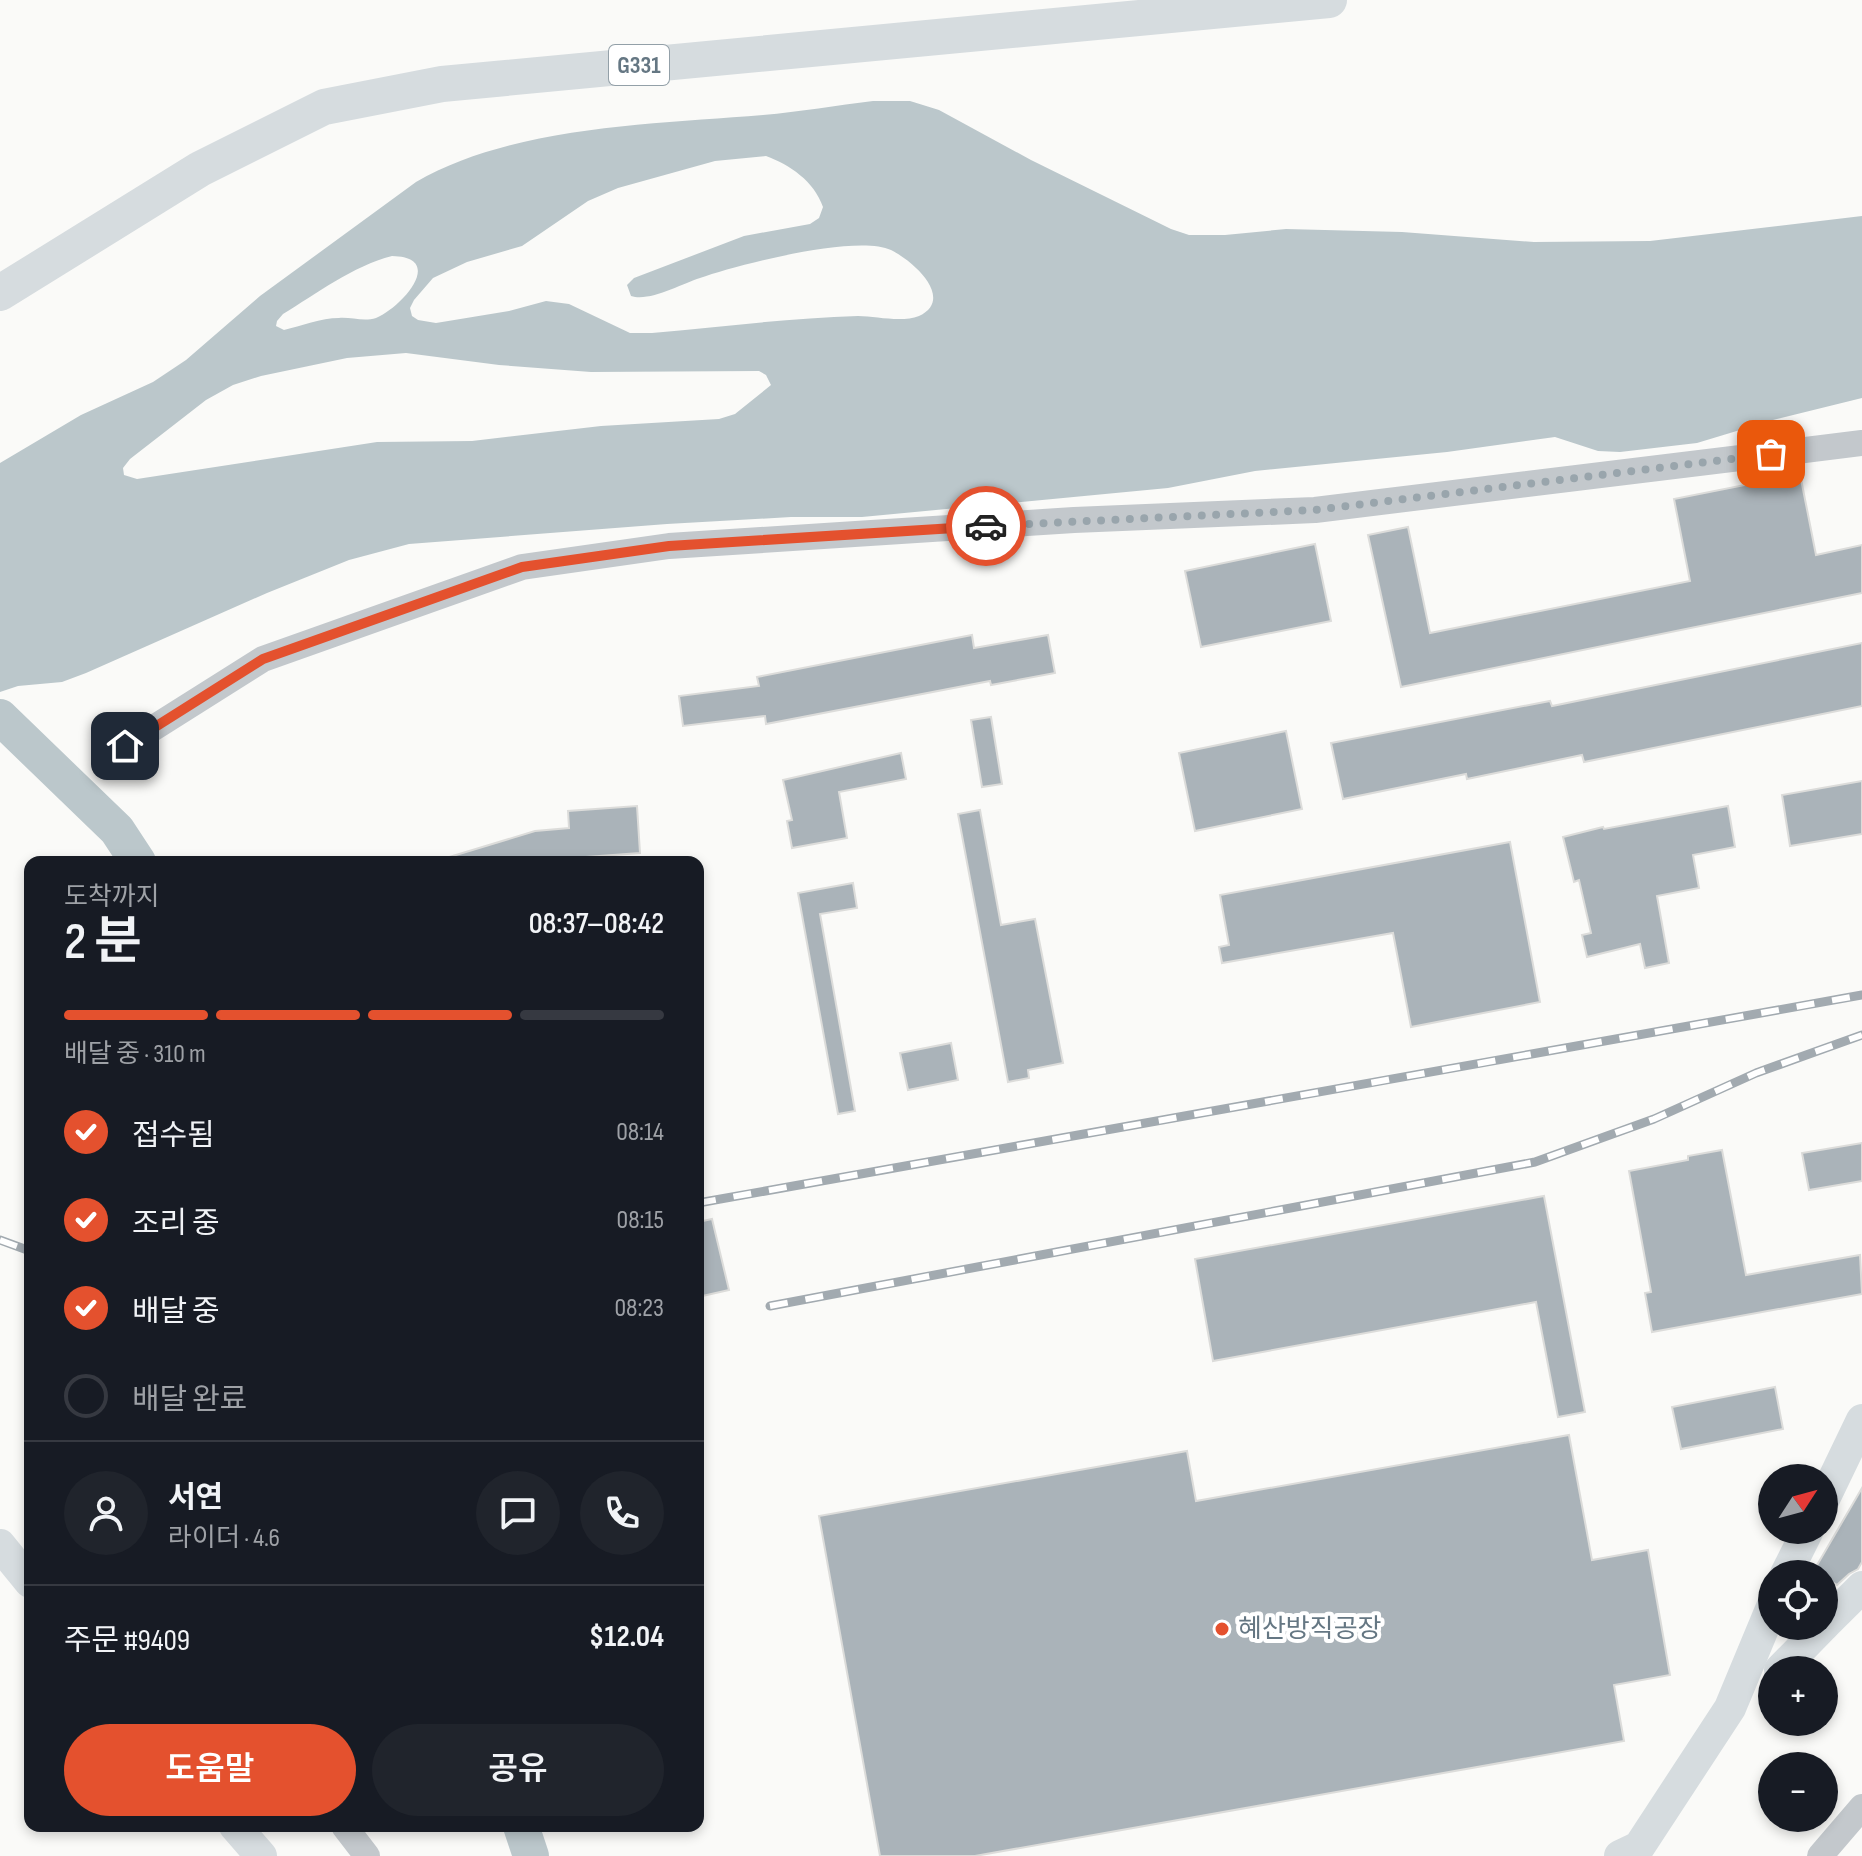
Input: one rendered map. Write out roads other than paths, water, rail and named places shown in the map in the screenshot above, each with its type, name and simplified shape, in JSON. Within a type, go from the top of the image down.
[{"type":"highway","name":"G331","points":[[0,293],[200,169],[324,107],[442,84],[1329,0]]},
{"type":"main road","points":[[1838,1470],[1862,1420]]},
{"type":"main road","points":[[0,1545],[24,1575]]},
{"type":"main road","points":[[1838,1612],[1862,1587]]},
{"type":"main road","points":[[1620,1856],[1639,1847],[1730,1708],[1758,1640]]},
{"type":"main road","points":[[1794,1656],[1810,1640]]},
{"type":"main road","points":[[1730,1708],[1745,1705],[1758,1692]]},
{"type":"main road","points":[[240,1832],[261,1856]]},
{"type":"street","points":[[125,746],[263,659],[522,567],[669,546],[1074,520],[1315,510],[1862,443]]},
{"type":"street","points":[[1820,1856],[1862,1807]]},
{"type":"street","points":[[349,1832],[367,1856]]},
{"type":"waterway","points":[[0,717],[117,830],[134,856]]},
{"type":"waterway","points":[[523,1832],[531,1856]]},
{"type":"railway","points":[[704,1202],[1862,995]]},
{"type":"railway","points":[[770,1306],[1535,1162],[1654,1119],[1756,1073],[1862,1035]]},
{"type":"railway","points":[[0,1240],[24,1249]]},
{"type":"place","name":"혜산방직공장","points":[[1222,1629]]}]
